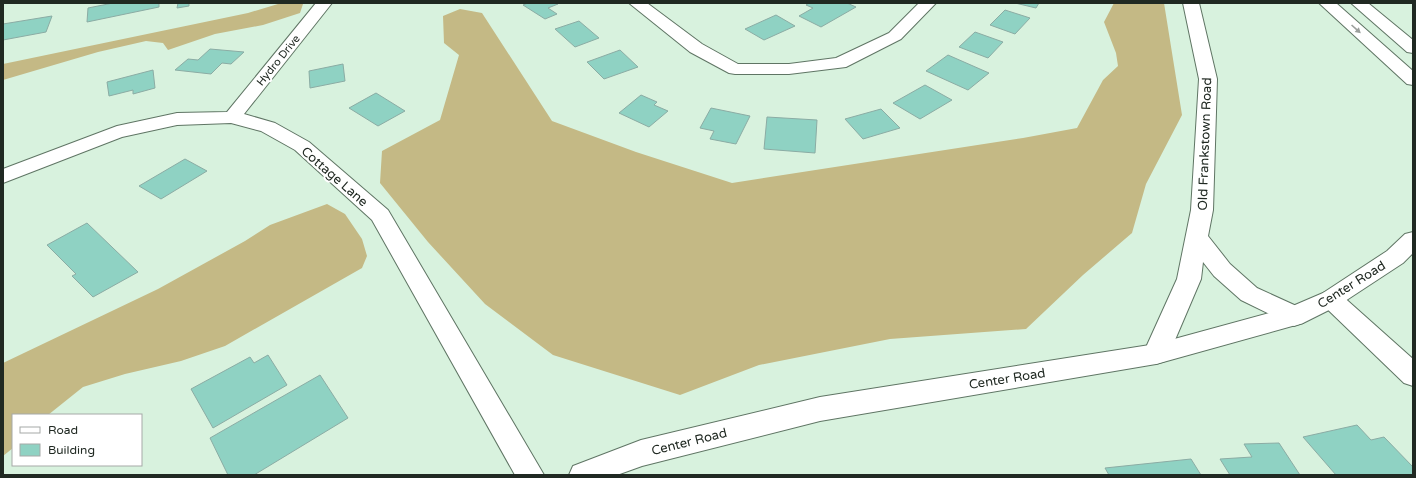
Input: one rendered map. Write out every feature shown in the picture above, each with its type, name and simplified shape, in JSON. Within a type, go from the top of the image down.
[{"type":"main road","name":"Hydro Drive","points":[[232,117],[324,3]]},
{"type":"main road","points":[[637,3],[696,48],[735,69],[789,69],[840,63],[896,36],[928,3]]},
{"type":"main road","name":"Old Frankstown Road","points":[[1156,354],[1189,279],[1202,210],[1208,79],[1191,3]]},
{"type":"main road","points":[[1327,3],[1413,80]]},
{"type":"main road","points":[[1359,3],[1413,48]]},
{"type":"main road","name":"Cottage Lane","points":[[3,176],[117,132],[177,119],[232,117],[268,127],[302,146],[380,215],[530,475]]},
{"type":"main road","points":[[1197,238],[1222,270],[1249,294],[1294,316]]},
{"type":"main road","name":"Center Road","points":[[583,475],[641,453],[820,409],[1156,354],[1294,316],[1331,299],[1395,257],[1413,240]]},
{"type":"main road","points":[[1331,299],[1413,375]]},
{"type":"shaded area","points":[[1114,3],[1164,3],[1182,115],[1146,184],[1132,233],[1083,275],[1026,329],[890,339],[759,365],[680,395],[553,355],[485,304],[428,242],[380,183],[382,151],[440,120],[459,55],[444,43],[443,16],[460,9],[482,13],[552,121],[636,152],[732,183],[1023,138],[1077,128],[1103,80],[1118,66],[1116,53],[1104,22]]},
{"type":"shaded area","points":[[278,4],[303,4],[300,13],[263,25],[215,34],[168,50],[163,43],[146,41],[98,52],[3,80],[3,64],[248,13]]},
{"type":"shaded area","points":[[327,204],[345,214],[362,239],[367,256],[362,268],[225,346],[181,361],[125,374],[83,387],[49,414],[12,414],[12,449],[3,456],[3,363],[158,289],[245,241],[270,225]]},
{"type":"building","points":[[113,3],[159,3],[159,7],[87,22],[88,8]]},
{"type":"building","points":[[178,3],[189,3],[189,6],[177,8]]},
{"type":"building","points":[[528,3],[556,3],[558,4],[548,8],[557,14],[545,19],[523,5]]},
{"type":"building","points":[[809,3],[847,3],[856,7],[821,27],[799,16],[813,8],[806,5]]},
{"type":"building","points":[[1015,3],[1039,3],[1036,8]]},
{"type":"building","points":[[1005,10],[1030,18],[1015,34],[990,25]]},
{"type":"building","points":[[776,15],[795,26],[764,40],[745,29]]},
{"type":"building","points":[[52,16],[46,32],[3,40],[3,24]]},
{"type":"building","points":[[579,21],[599,38],[575,47],[555,29]]},
{"type":"building","points":[[975,32],[1003,42],[988,58],[959,47]]},
{"type":"building","points":[[210,49],[244,52],[231,64],[222,63],[211,74],[175,70],[188,59],[198,60]]},
{"type":"building","points":[[620,50],[638,67],[604,79],[587,62]]},
{"type":"building","points":[[948,55],[989,73],[968,90],[926,71]]},
{"type":"building","points":[[343,64],[345,81],[310,88],[309,71]]},
{"type":"building","points":[[153,70],[155,88],[133,94],[133,90],[109,96],[107,82]]},
{"type":"building","points":[[925,85],[952,100],[920,119],[893,103]]},
{"type":"building","points":[[376,93],[405,111],[378,126],[349,108]]},
{"type":"building","points":[[641,95],[657,102],[654,105],[668,111],[649,127],[619,113]]},
{"type":"building","points":[[711,108],[750,116],[736,144],[710,139],[714,131],[700,128]]},
{"type":"building","points":[[881,109],[900,128],[863,139],[845,119]]},
{"type":"building","points":[[767,117],[817,120],[815,153],[764,149]]},
{"type":"building","points":[[185,159],[207,171],[161,199],[139,186]]},
{"type":"building","points":[[87,223],[138,272],[93,297],[72,276],[76,274],[47,245]]},
{"type":"building","points":[[268,355],[287,385],[213,428],[191,389],[250,357],[254,363]]},
{"type":"building","points":[[320,375],[348,418],[254,475],[228,475],[210,438]]},
{"type":"building","points":[[1357,425],[1371,440],[1384,437],[1413,467],[1413,475],[1336,475],[1303,437]]},
{"type":"building","points":[[1279,443],[1300,475],[1230,475],[1220,459],[1252,457],[1244,444]]},
{"type":"building","points":[[1191,459],[1201,475],[1109,475],[1105,468]]}]
